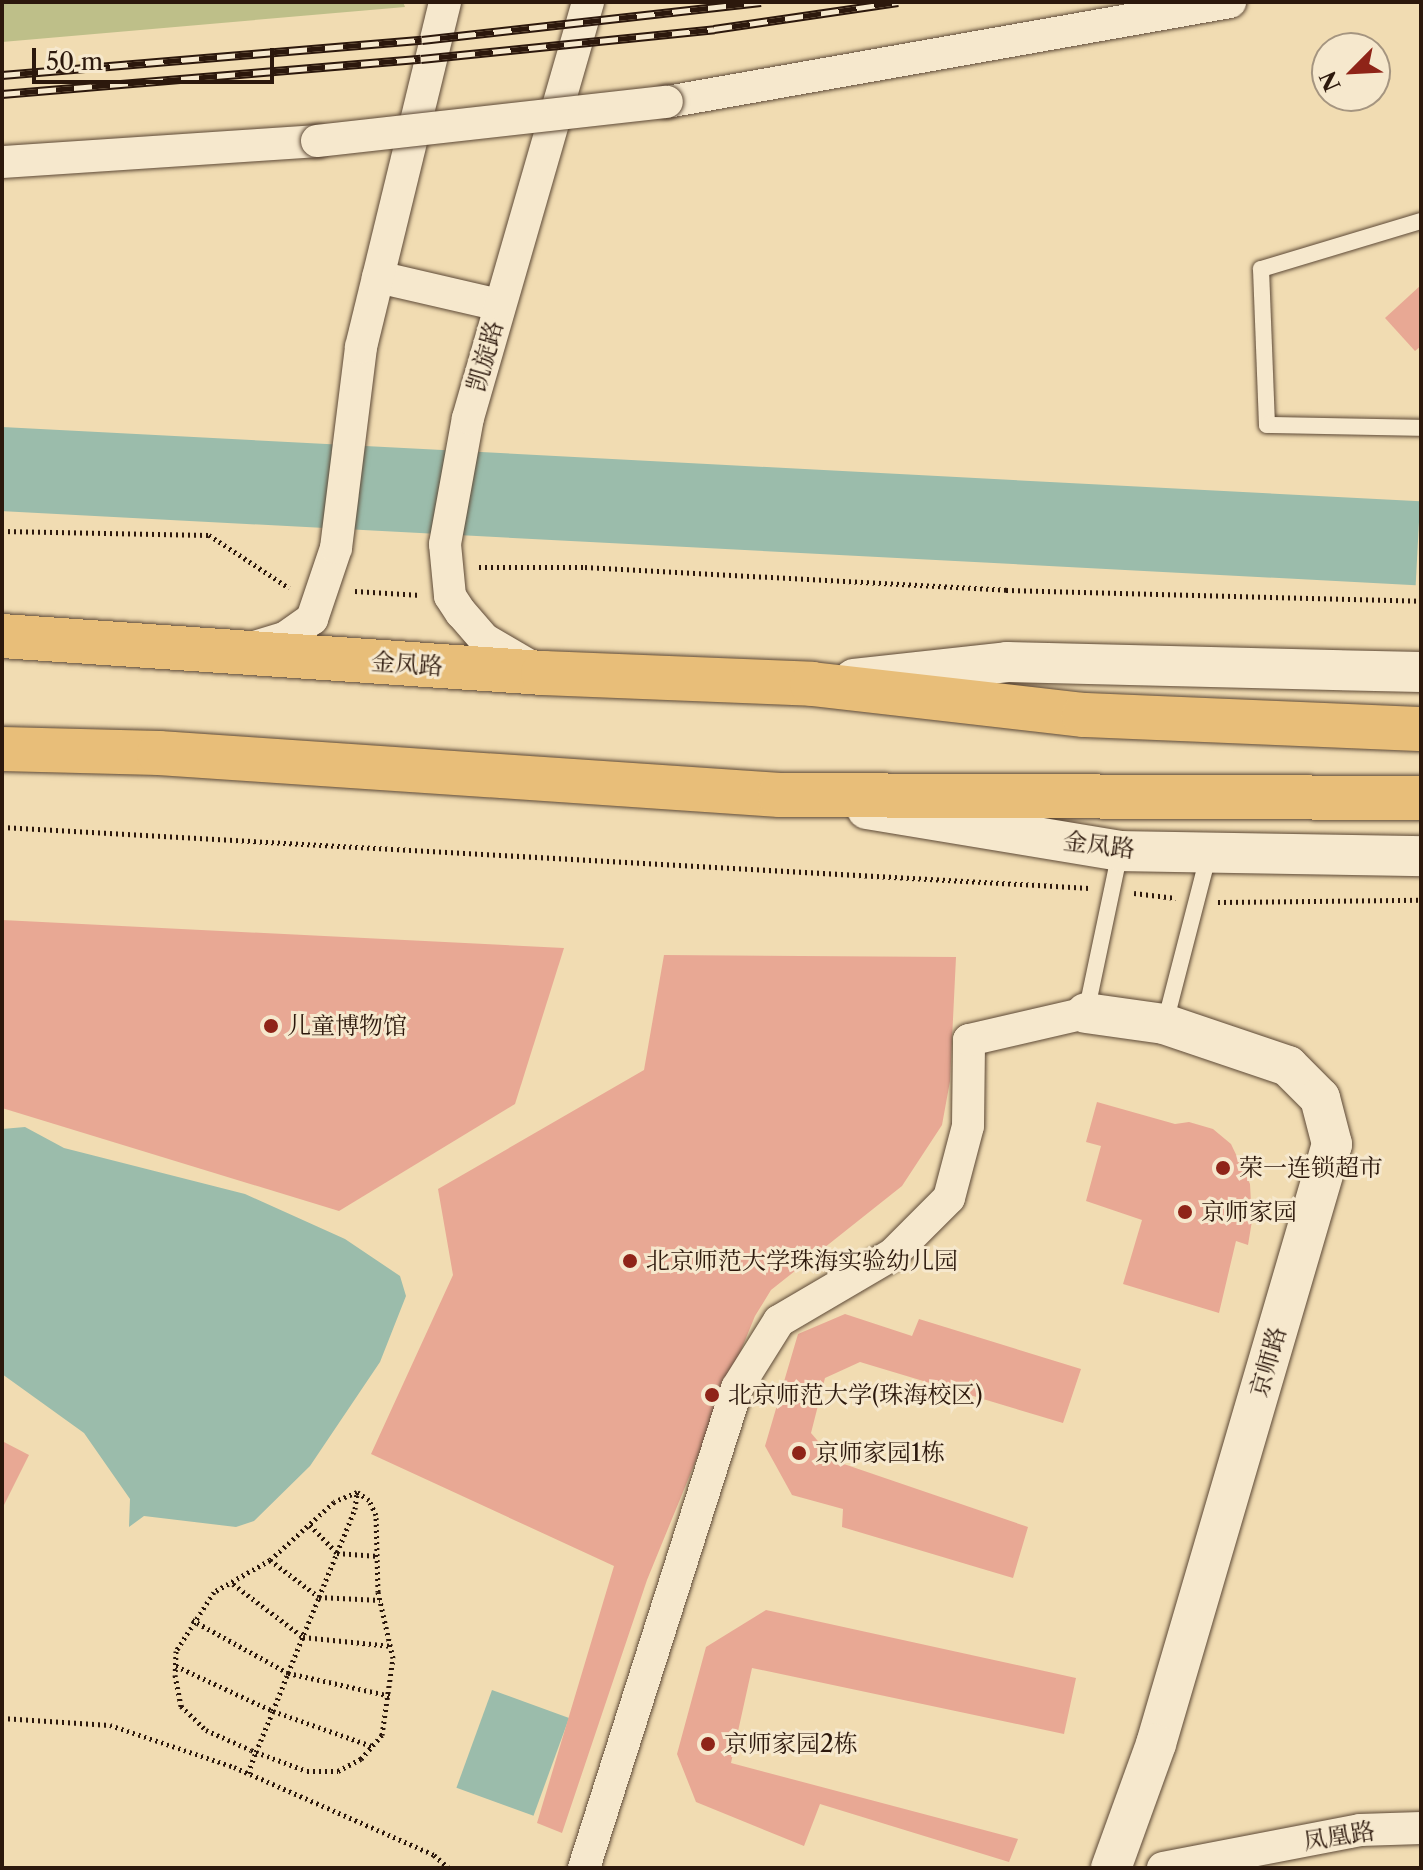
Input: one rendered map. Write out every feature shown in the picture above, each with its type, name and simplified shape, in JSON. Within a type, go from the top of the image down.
[{"type":"highway","name":"金凤路","points":[[2,636],[543,673],[812,684],[1084,715],[1421,729]]},
{"type":"highway","name":"金凤路","points":[[2,749],[159,753],[780,795],[1421,798]]},
{"type":"street","points":[[235,653],[286,637],[312,619],[336,548],[348,427],[378,277],[445,2]]},
{"type":"street","name":"凯旋路","points":[[450,596],[445,544],[464,442],[499,305],[588,2]]},
{"type":"street","points":[[2,162],[317,141],[667,102],[1230,2]]},
{"type":"street","points":[[378,277],[499,305]]},
{"type":"street","points":[[450,596],[484,639],[543,673]]},
{"type":"street","name":"金凤路","points":[[812,684],[1007,662],[1421,672]]},
{"type":"street","name":"金凤路","points":[[780,795],[1121,851],[1421,856]]},
{"type":"street","points":[[584,1868],[737,1388],[779,1321],[893,1254],[949,1198],[968,1126],[969,1040],[1086,1013]]},
{"type":"street","name":"京师路","points":[[1086,1013],[1164,1024],[1288,1066],[1320,1098],[1332,1144],[1156,1744],[1111,1868]]},
{"type":"street","name":"凤凰路","points":[[1163,1868],[1360,1830],[1421,1828]]},
{"type":"lane","points":[[1421,221],[1261,269],[1267,425],[1421,428]]},
{"type":"lane","points":[[1383,232],[1421,231]]},
{"type":"lane","points":[[1086,1013],[1121,851]]},
{"type":"lane","points":[[1164,1024],[1209,853]]},
{"type":"path","points":[[2,531],[209,535],[282,588],[322,590],[450,596],[471,567],[571,567],[1006,590],[1421,601]]},
{"type":"path","points":[[2,827],[1053,884]]},
{"type":"path","points":[[1217,902],[1421,900]]},
{"type":"path","points":[[357,1492],[369,1500],[376,1515],[380,1600],[392,1646],[391,1696],[382,1735],[372,1746],[338,1771],[307,1771],[206,1730],[181,1706],[176,1651],[192,1620],[214,1592],[233,1584],[270,1560],[334,1502],[357,1492]]},
{"type":"path","points":[[248,1773],[337,1553],[357,1492]]},
{"type":"path","points":[[310,1525],[337,1553],[378,1556]]},
{"type":"path","points":[[270,1560],[319,1597],[380,1600]]},
{"type":"path","points":[[233,1584],[303,1637],[392,1646]]},
{"type":"path","points":[[192,1620],[288,1673],[391,1696]]},
{"type":"path","points":[[176,1666],[273,1711],[372,1746]]},
{"type":"path","points":[[2,1718],[110,1725],[248,1773],[434,1855],[449,1868]]},
{"type":"green space","points":[[2,2],[403,2],[405,7],[2,42]]},
{"type":"shaded area","points":[[2,427],[1420,501],[1416,585],[2,511]]},
{"type":"shaded area","points":[[25,1127],[64,1148],[245,1194],[345,1239],[400,1276],[406,1296],[380,1362],[310,1466],[254,1521],[236,1527],[144,1516],[129,1527],[130,1499],[84,1433],[2,1374],[2,1129]]},
{"type":"shaded area","points":[[492,1690],[569,1718],[533,1816],[456,1788]]},
{"type":"building","points":[[1421,285],[1421,346],[1415,351],[1385,318]]},
{"type":"building","name":"儿童博物馆","points":[[2,920],[564,948],[515,1104],[339,1211],[2,1108]]},
{"type":"building","name":"北京师范大学珠海实验幼儿园","points":[[664,955],[956,957],[950,1081],[942,1125],[902,1186],[771,1290],[755,1316],[647,1580],[562,1833],[537,1823],[614,1566],[371,1454],[453,1275],[438,1189],[644,1070]]},
{"type":"building","name":"京师家园","points":[[1097,1102],[1175,1124],[1189,1122],[1213,1129],[1231,1144],[1250,1184],[1252,1221],[1248,1245],[1236,1241],[1219,1313],[1123,1284],[1142,1220],[1086,1201],[1101,1146],[1086,1142]]},
{"type":"building","name":"京师家园1栋","points":[[845,1314],[912,1336],[919,1319],[1081,1369],[1063,1423],[860,1362],[825,1378],[811,1433],[835,1461],[1028,1527],[1013,1578],[842,1527],[843,1509],[792,1495],[765,1446],[798,1334]]},
{"type":"building","points":[[2,1441],[29,1455],[2,1509]]},
{"type":"building","name":"京师家园2栋","points":[[766,1610],[1076,1678],[1064,1734],[752,1668],[731,1763],[1018,1839],[1009,1862],[820,1804],[804,1846],[696,1802],[677,1754],[706,1647]]},
{"type":"railway","points":[[2,75],[422,40],[761,2]]},
{"type":"railway","points":[[2,94],[421,59],[714,29],[898,2]]},
{"type":"place","name":"儿童博物馆","points":[[271,1026]]},
{"type":"place","name":"荣一连锁超市","points":[[1223,1168]]},
{"type":"place","name":"京师家园","points":[[1185,1212]]},
{"type":"place","name":"北京师范大学珠海实验幼儿园","points":[[630,1261]]},
{"type":"place","name":"北京师范大学(珠海校区)","points":[[712,1395]]},
{"type":"place","name":"京师家园1栋","points":[[799,1453]]},
{"type":"place","name":"京师家园2栋","points":[[708,1744]]}]
